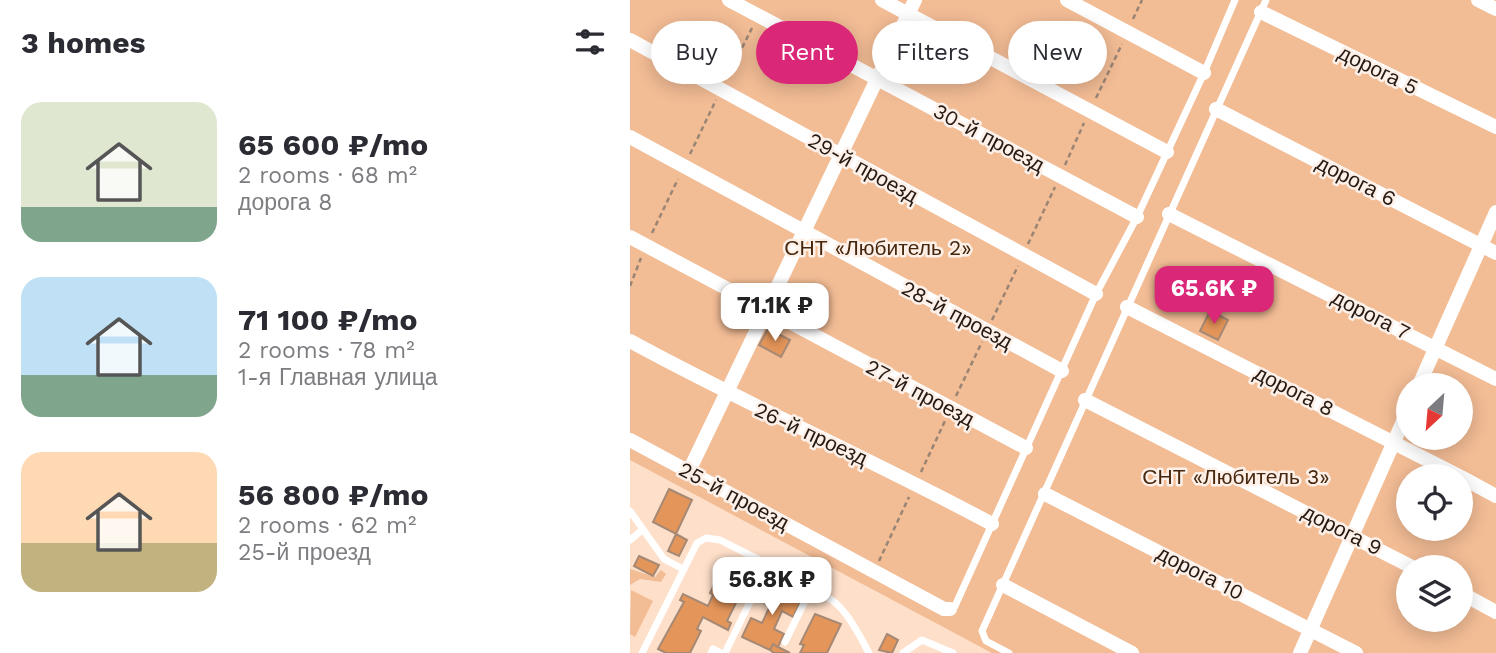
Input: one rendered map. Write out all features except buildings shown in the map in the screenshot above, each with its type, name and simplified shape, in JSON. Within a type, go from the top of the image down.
[{"type":"street","name":"30-й проезд","points":[[729,0],[872,76]]},
{"type":"street","points":[[882,0],[1167,152]]},
{"type":"street","points":[[905,21],[915,0]]},
{"type":"street","points":[[1067,0],[1204,74]]},
{"type":"street","points":[[1478,0],[1496,9]]},
{"type":"street","name":"дорога 5","points":[[1264,6],[1496,127]]},
{"type":"street","name":"29-й проезд","points":[[630,40],[1096,294]]},
{"type":"street","points":[[689,471],[873,84]]},
{"type":"street","name":"30-й проезд","points":[[887,84],[1137,217]]},
{"type":"street","name":"дорога 6","points":[[1216,109],[1496,253]]},
{"type":"street","name":"28-й проезд","points":[[630,137],[1062,371]]},
{"type":"street","points":[[1424,373],[1496,212]]},
{"type":"street","name":"дорога 7","points":[[1169,214],[1496,379]]},
{"type":"street","name":"27-й проезд","points":[[630,237],[765,312],[1026,448]]},
{"type":"street","name":"дорога 8","points":[[1127,307],[1436,464]]},
{"type":"street","name":"26-й проезд","points":[[630,341],[727,394],[916,483],[992,524]]},
{"type":"street","name":"дорога 9","points":[[1084,400],[1396,558]]},
{"type":"street","points":[[1300,653],[1396,437]]},
{"type":"street","name":"25-й проезд","points":[[630,440],[944,610],[950,609]]},
{"type":"street","name":"дорога 8","points":[[1473,484],[1496,496]]},
{"type":"street","name":"дорога 10","points":[[1045,494],[1356,653]]},
{"type":"street","points":[[1003,585],[1132,653]]},
{"type":"street","points":[[1473,600],[1496,612]]},
{"type":"lane","points":[[950,609],[956,606],[1096,294],[1137,217],[1204,74],[1235,0]]},
{"type":"lane","points":[[1009,653],[982,636],[1084,400],[1264,6]]},
{"type":"lane","points":[[630,512],[664,559],[683,569]]},
{"type":"lane","points":[[630,540],[642,530]]},
{"type":"lane","points":[[642,653],[697,543],[706,538],[720,540],[803,582]]},
{"type":"lane","points":[[711,653],[713,649],[723,653],[768,565]]},
{"type":"lane","points":[[785,642],[806,598],[813,594],[844,608],[869,653]]},
{"type":"lane","points":[[903,653],[922,640],[953,653]]},
{"type":"path","points":[[874,572],[1142,0]]},
{"type":"path","points":[[630,286],[645,246],[758,16]]},
{"type":"green space","points":[[630,0],[1496,0],[1496,653],[992,653],[630,460]]},
{"type":"green space","points":[[630,569],[655,577],[661,570],[666,574],[661,582],[640,579],[630,585]]},
{"type":"green space","points":[[631,590],[653,601],[635,637],[630,634]]},
{"type":"park label","name":"СНТ «Любитель 2»","points":[[878,248]]},
{"type":"park label","name":"СНТ «Любитель 3»","points":[[1236,477]]}]
